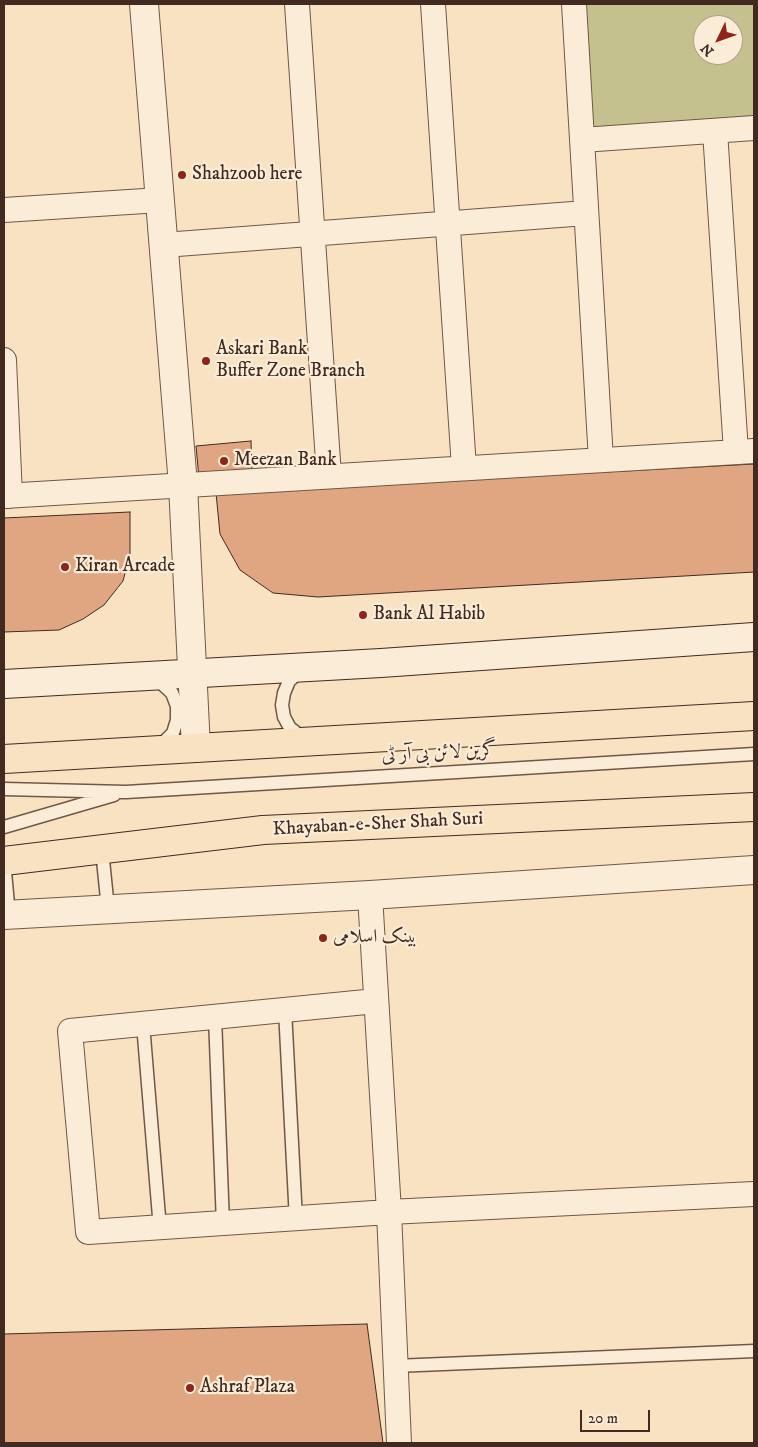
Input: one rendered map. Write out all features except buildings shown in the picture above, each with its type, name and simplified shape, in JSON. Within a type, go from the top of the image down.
[{"type":"main road","points":[[4,759],[754,716]]},
{"type":"main road","name":"Khayaban-e-Sher Shah Suri","points":[[4,861],[262,830],[754,813]]},
{"type":"street","points":[[144,4],[183,485],[194,673],[196,748]]},
{"type":"street","points":[[297,4],[329,476]]},
{"type":"street","points":[[433,4],[464,468]]},
{"type":"street","points":[[574,4],[601,460]]},
{"type":"street","points":[[582,140],[754,128]]},
{"type":"street","points":[[4,360],[7,496],[745,452],[715,130]]},
{"type":"street","points":[[4,210],[160,200]]},
{"type":"street","points":[[164,245],[586,214]]},
{"type":"street","points":[[4,684],[309,667],[754,637]]},
{"type":"street","points":[[6,915],[370,895],[754,870]]},
{"type":"street","points":[[370,895],[389,1212],[399,1443]]},
{"type":"street","points":[[376,1001],[70,1031],[88,1232],[296,1220],[389,1212],[754,1194]]},
{"type":"lane","points":[[309,667],[298,672],[289,681],[284,692],[282,705],[284,717],[290,728],[299,736],[311,742]]},
{"type":"lane","points":[[152,676],[168,688],[177,706],[177,720],[173,732],[165,743],[154,751]]},
{"type":"lane","name":"گرین لائن بی آر ٹی","points":[[4,789],[126,792],[754,754]]},
{"type":"lane","name":"گرین لائن بی آر ٹی","points":[[4,827],[126,792]]},
{"type":"lane","points":[[102,850],[108,909]]},
{"type":"lane","points":[[4,861],[6,915]]},
{"type":"lane","points":[[285,1010],[296,1220]]},
{"type":"lane","points":[[215,1017],[223,1224]]},
{"type":"lane","points":[[143,1024],[160,1229]]},
{"type":"lane","points":[[396,1366],[754,1351]]},
{"type":"shaded area","points":[[573,4],[754,4],[754,128],[582,140]]},
{"type":"place","name":"Shahzoob here","points":[[182,175]]},
{"type":"place","name":"Askari Bank Buffer Zone Branch","points":[[206,361]]},
{"type":"place","name":"Meezan Bank","points":[[224,461]]},
{"type":"place","name":"Kiran Arcade","points":[[65,567]]},
{"type":"place","name":"Bank Al Habib","points":[[363,615]]},
{"type":"place","name":"بینک اسلامی","points":[[323,938]]},
{"type":"place","name":"Ashraf Plaza","points":[[190,1388]]}]
